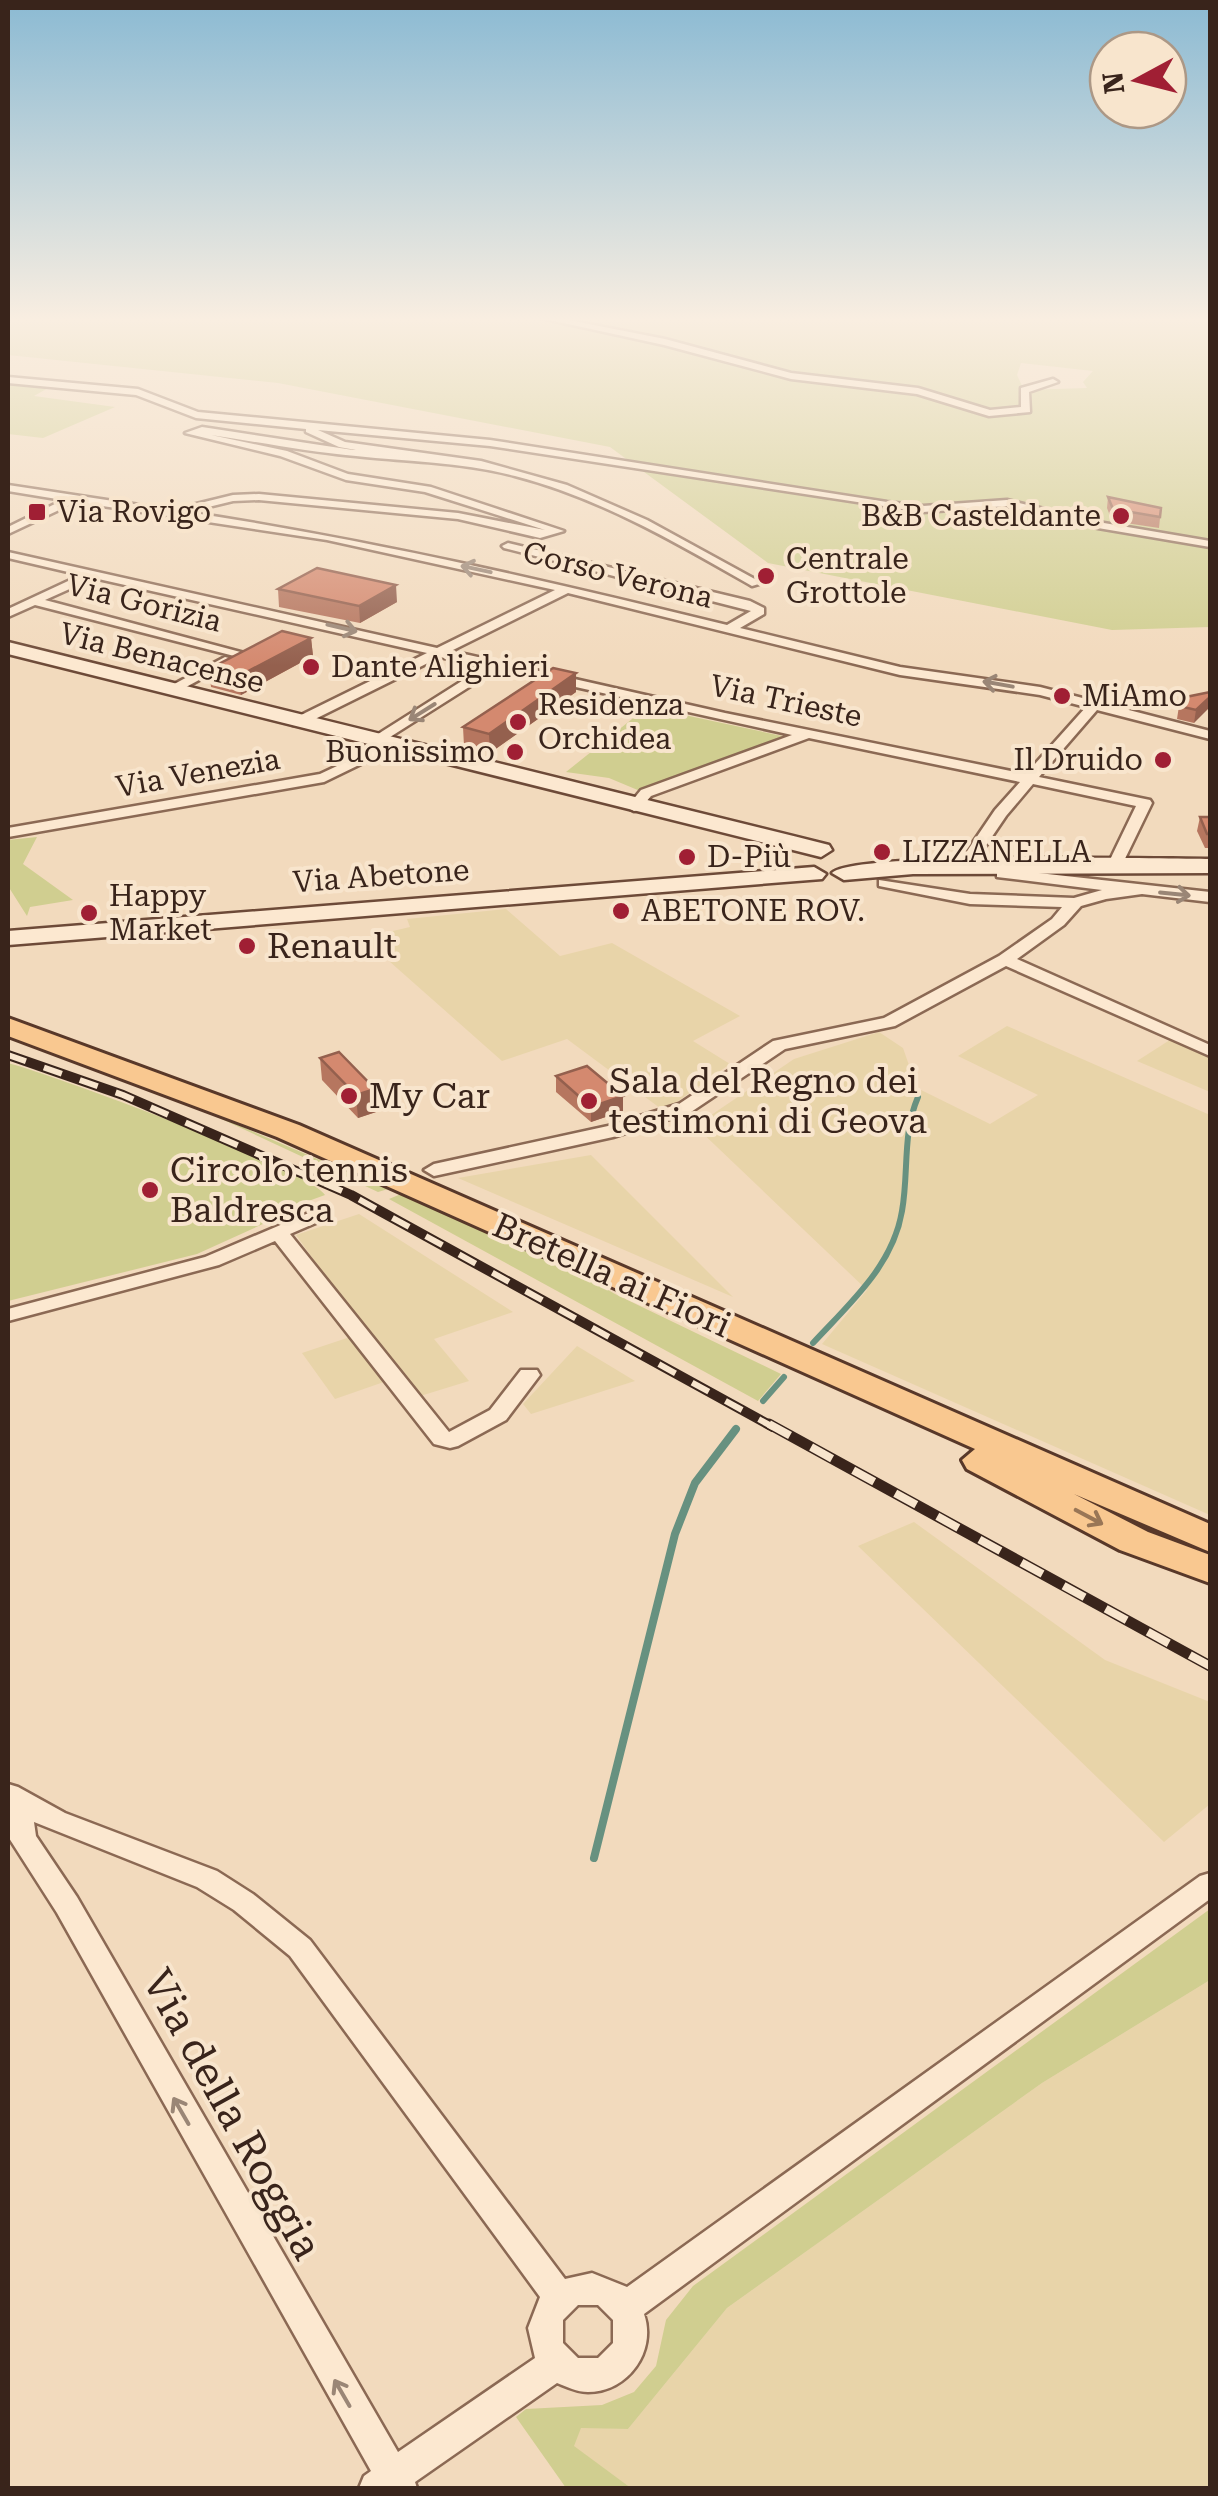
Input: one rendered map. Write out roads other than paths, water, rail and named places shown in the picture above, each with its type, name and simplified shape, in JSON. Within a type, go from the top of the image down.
[{"type":"main road","name":"Via Benacense","points":[[8,648],[382,744],[591,790],[634,807],[821,850],[846,865]]},
{"type":"main road","name":"Via Benacense","points":[[767,840],[806,867]]},
{"type":"main road","points":[[806,867],[821,850]]},
{"type":"main road","points":[[806,867],[1210,866]]},
{"type":"main road","name":"Via Abetone","points":[[10,939],[754,880],[806,867]]},
{"type":"main road","name":"Bretella ai Fiori","points":[[8,1026],[288,1130],[1210,1539]]},
{"type":"main road","points":[[788,1355],[1134,1541],[1210,1570]]},
{"type":"street","points":[[177,512],[233,498],[259,498],[458,516],[540,535],[557,534],[556,529],[427,489],[346,477],[283,453],[190,434],[196,433]]},
{"type":"street","points":[[225,433],[353,453],[482,462],[643,519],[756,583]]},
{"type":"street","points":[[316,433],[344,444],[439,460]]},
{"type":"street","points":[[390,433],[490,443],[887,505],[923,509],[1007,504],[1210,544]]},
{"type":"street","name":"Corso Verona","points":[[8,488],[327,537],[567,589],[900,671],[1040,692],[1210,735]]},
{"type":"street","points":[[8,531],[79,496]]},
{"type":"street","points":[[508,546],[760,611],[727,630]]},
{"type":"street","name":"Via Trieste","points":[[8,555],[807,734],[1145,803],[1121,866]]},
{"type":"street","points":[[8,612],[93,574]]},
{"type":"street","points":[[298,722],[567,589]]},
{"type":"street","name":"Via Gorizia","points":[[34,601],[242,654]]},
{"type":"street","points":[[286,632],[308,621]]},
{"type":"street","points":[[170,690],[257,646]]},
{"type":"street","name":"Via Venezia","points":[[8,833],[324,778],[382,744],[470,682]]},
{"type":"street","points":[[964,866],[1029,778],[1092,708]]},
{"type":"street","points":[[634,807],[646,793],[807,734]]},
{"type":"street","points":[[1121,866],[1140,890]]},
{"type":"street","points":[[1002,874],[1210,897]]},
{"type":"street","points":[[885,883],[970,898],[1074,903],[1104,894],[1140,890]]},
{"type":"street","points":[[434,1170],[612,1131],[685,1108],[779,1044],[889,1022],[1005,960],[1058,922],[1074,903]]},
{"type":"street","points":[[1005,960],[1210,1050]]},
{"type":"street","points":[[8,1314],[212,1262],[318,1215]]},
{"type":"street","points":[[279,1233],[442,1439],[450,1441],[498,1415],[529,1375]]},
{"type":"street","points":[[13,1796],[75,1828],[206,1879],[252,1908],[300,1948],[560,2298]]},
{"type":"street","name":"Via della Roggia","points":[[13,1796],[23,1838],[67,1905],[390,2485]]},
{"type":"street","points":[[625,2308],[1210,1884]]},
{"type":"street","points":[[595,2289],[625,2308],[632,2334],[621,2360],[610,2369],[582,2374],[557,2363],[548,2351],[544,2322],[560,2298],[595,2289]]},
{"type":"street","points":[[390,2485],[557,2363]]},
{"type":"waterway","points":[[813,1343],[868,1283],[897,1231],[908,1139],[918,1097]]},
{"type":"waterway","points":[[763,1401],[784,1377]]},
{"type":"waterway","points":[[594,1858],[675,1534],[695,1483],[736,1429]]},
{"type":"railway","points":[[8,1055],[123,1095],[351,1195],[773,1427]]},
{"type":"railway","points":[[769,1424],[1210,1666]]},
{"type":"place","name":"Via Rovigo","points":[[37,512]]},
{"type":"place","name":"B&B Casteldante","points":[[1121,516]]},
{"type":"place","name":"Centrale Grottole","points":[[766,576]]},
{"type":"place","name":"Dante Alighieri","points":[[311,667]]},
{"type":"place","name":"MiAmo","points":[[1062,696]]},
{"type":"place","name":"Residenza Orchidea","points":[[518,722]]},
{"type":"place","name":"Buonissimo","points":[[515,752]]},
{"type":"place","name":"Il Druido","points":[[1163,760]]},
{"type":"place","name":"LIZZANELLA","points":[[882,852]]},
{"type":"place","name":"D-Più","points":[[687,857]]},
{"type":"place","name":"ABETONE ROV.","points":[[621,911]]},
{"type":"place","name":"Happy Market","points":[[89,913]]},
{"type":"place","name":"Renault","points":[[247,946]]},
{"type":"place","name":"My Car","points":[[349,1096]]},
{"type":"place","name":"Sala del Regno dei testimoni di Geova","points":[[589,1101]]},
{"type":"place","name":"Circolo tennis Baldresca","points":[[150,1190]]}]
